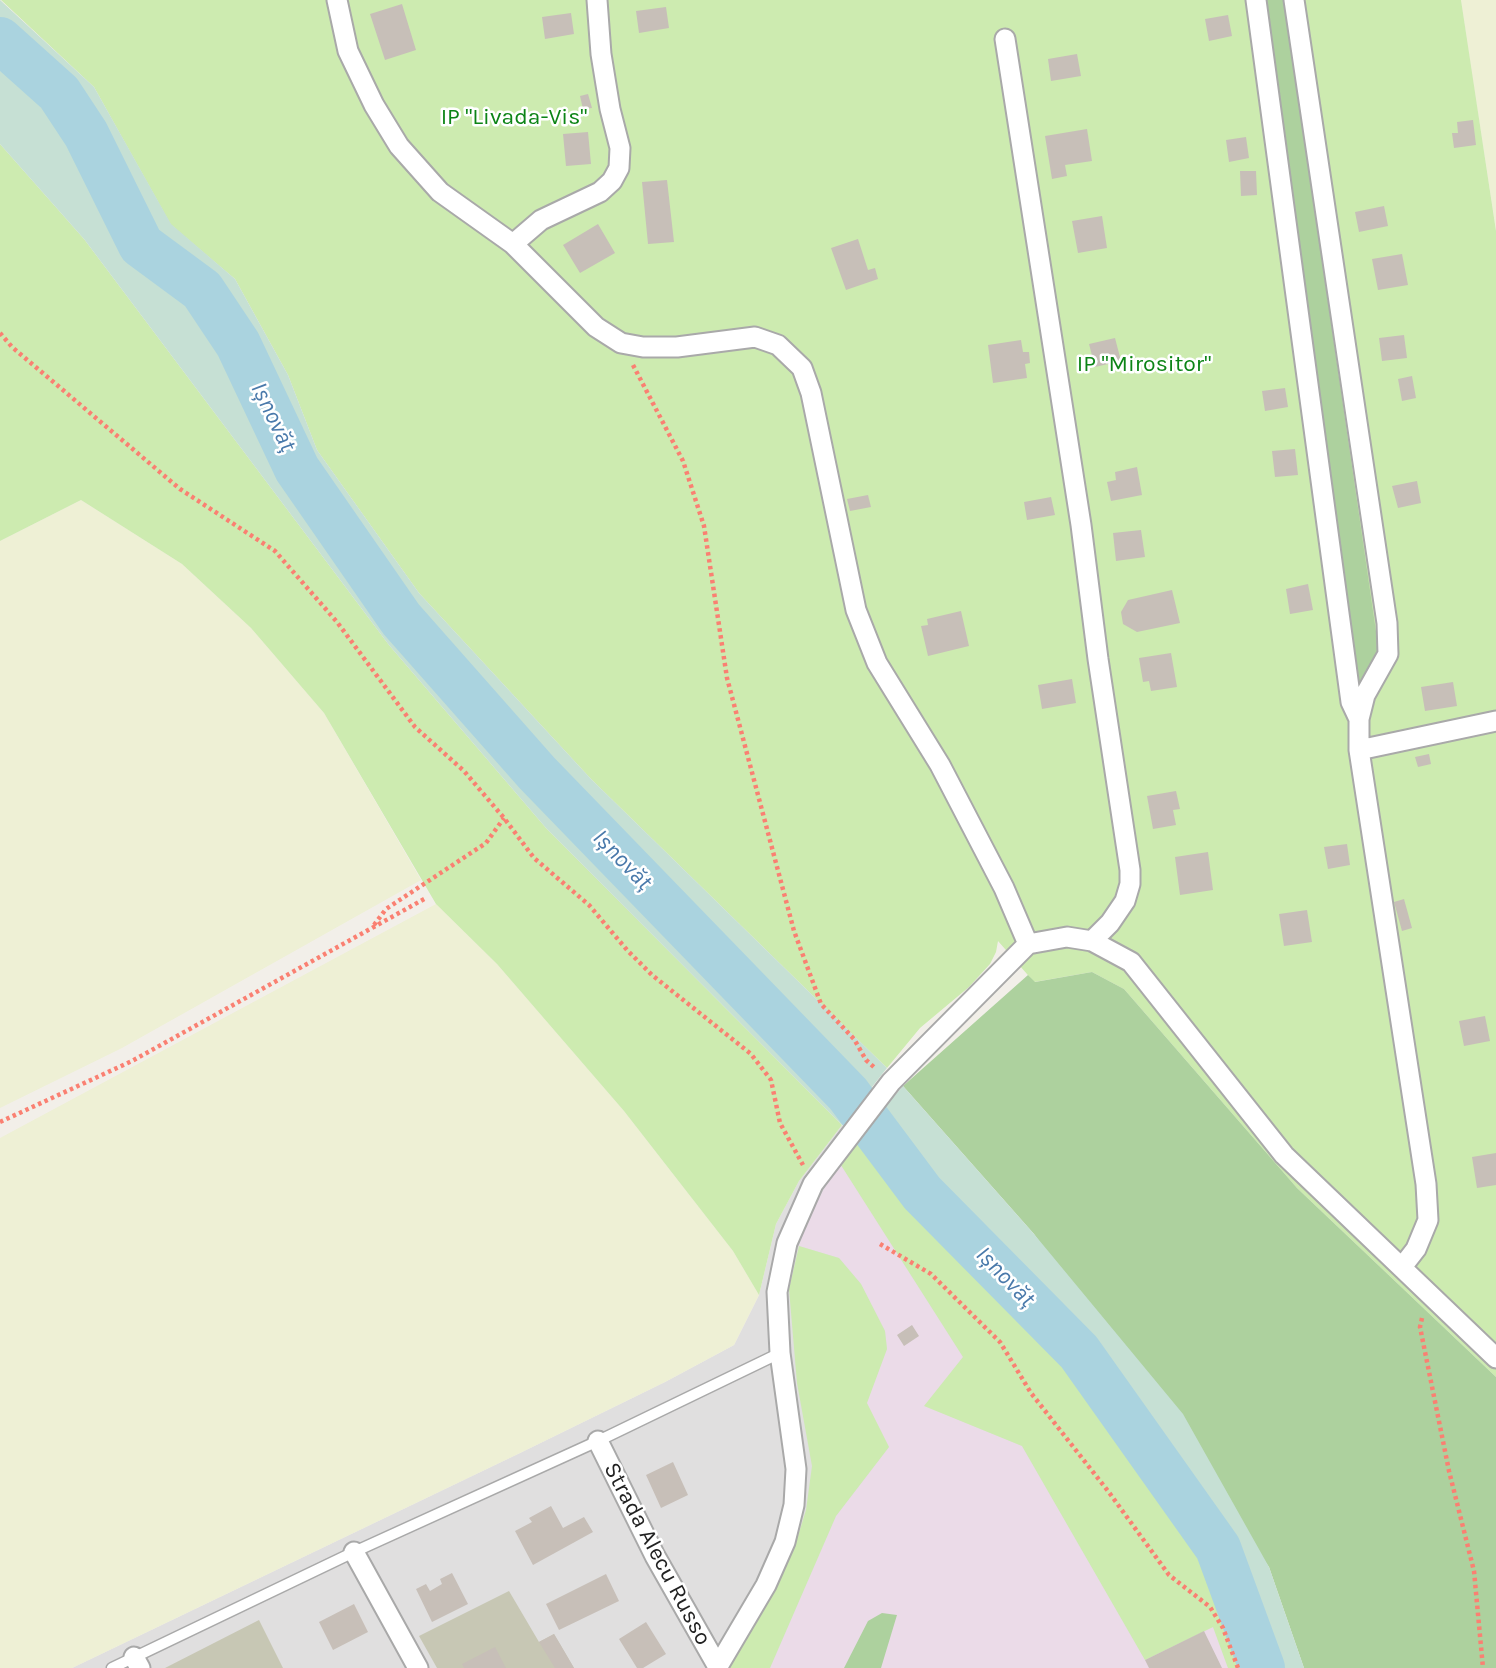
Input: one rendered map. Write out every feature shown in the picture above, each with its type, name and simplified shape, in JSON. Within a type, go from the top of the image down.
[{"type":"street","points":[[337,0],[348,51],[374,105],[398,146],[440,192],[513,243],[596,327],[621,343],[643,347],[677,348],[755,337],[778,345],[802,368],[811,393],[856,610],[877,663],[940,765],[1004,888],[1028,944]]},
{"type":"street","points":[[513,243],[541,220],[600,192],[612,181],[618,168],[620,148],[601,54],[597,0]]},
{"type":"street","points":[[1256,0],[1351,702],[1359,719]]},
{"type":"street","points":[[1294,0],[1387,623],[1388,654],[1365,695],[1359,719],[1359,750],[1426,1184],[1428,1220],[1416,1249],[1402,1267]]},
{"type":"street","points":[[1005,39],[1081,525],[1130,870],[1130,884],[1125,901],[1110,923],[1092,941]]},
{"type":"street","points":[[1359,750],[1496,721]]},
{"type":"street","points":[[718,1667],[766,1585],[785,1542],[794,1505],[796,1469],[780,1353],[777,1292],[787,1243],[813,1184],[891,1082],[1028,944],[1067,937],[1092,941],[1131,962],[1284,1155],[1496,1358]]},
{"type":"street","name":"Strada Alecu Russo","points":[[598,1441],[655,1556],[718,1667]]},
{"type":"street","points":[[354,1552],[418,1668]]},
{"type":"lane","points":[[112,1668],[137,1662],[354,1552],[598,1441],[780,1353]]},
{"type":"path","points":[[0,333],[12,347],[180,489],[275,551],[337,622],[415,727],[464,771],[534,858],[589,905],[652,975],[751,1054],[771,1080],[780,1122],[813,1184]]},
{"type":"path","points":[[621,343],[683,461],[704,526],[727,678],[794,931],[821,1004],[854,1039],[866,1060],[891,1082]]},
{"type":"path","points":[[372,929],[386,909],[486,843],[504,818]]},
{"type":"path","points":[[0,1122],[132,1061],[426,898]]},
{"type":"path","points":[[880,1244],[931,1274],[1000,1342],[1031,1392],[1169,1575],[1210,1607],[1223,1628],[1238,1668]]},
{"type":"path","points":[[1428,1293],[1420,1327],[1449,1471],[1474,1572],[1483,1668]]},
{"type":"shaded area","points":[[0,0],[94,87],[171,224],[235,279],[288,375],[317,450],[419,593],[591,779],[887,1068],[842,1125],[546,828],[389,645],[84,239],[0,144]]},
{"type":"shaded area","points":[[1461,0],[1496,0],[1496,230],[1473,81]]},
{"type":"shaded area","points":[[81,500],[182,564],[251,628],[324,713],[421,880],[122,1048],[0,1108],[0,541]]},
{"type":"shaded area","points":[[436,904],[497,964],[624,1111],[733,1251],[759,1295],[734,1345],[520,1453],[72,1668],[0,1668],[0,1138]]},
{"type":"shaded area","points":[[903,1086],[1304,1668],[72,1668],[520,1453],[734,1345],[759,1295],[776,1224],[799,1181],[842,1125],[858,1139]]},
{"type":"shaded area","points":[[903,1086],[1034,1234],[1183,1414],[1269,1567],[1304,1668],[1245,1668],[1203,1553],[1073,1364],[918,1210],[857,1139]]},
{"type":"shaded area","points":[[839,1162],[963,1357],[925,1406],[1022,1446],[1145,1660],[1213,1627],[1228,1668],[770,1668],[836,1516],[889,1447],[866,1403],[887,1349],[885,1331],[861,1284],[839,1258],[799,1246],[809,1216]]},
{"type":"shaded area","points":[[509,1591],[539,1642],[554,1634],[574,1668],[437,1668],[419,1636]]},
{"type":"shaded area","points":[[259,1620],[283,1668],[165,1668]]},
{"type":"green space","name":"IP \"Mirositor\"","points":[[1,0],[1461,0],[1496,231],[1496,1377],[1297,1188],[1124,989],[1092,972],[1034,982],[998,941],[990,964],[969,987],[920,1028],[887,1068],[591,779],[419,593],[317,450],[288,375],[235,279],[171,225],[94,87]]},
{"type":"green space","points":[[1264,0],[1284,0],[1379,652],[1357,701]]},
{"type":"green space","points":[[0,144],[84,239],[389,645],[546,828],[842,1125],[799,1181],[776,1224],[759,1295],[733,1251],[624,1111],[497,964],[436,904],[324,713],[251,628],[182,564],[81,500],[0,541]]},
{"type":"green space","points":[[1092,972],[1124,989],[1297,1188],[1496,1377],[1496,1668],[1304,1668],[1269,1567],[1034,1234],[903,1086],[1028,975],[1035,982]]},
{"type":"green space","points":[[857,1139],[918,1210],[1073,1364],[1203,1553],[1245,1668],[1228,1668],[1213,1627],[1145,1660],[1022,1446],[924,1406],[963,1357],[839,1162]]},
{"type":"green space","points":[[799,1246],[839,1258],[861,1284],[885,1331],[887,1349],[867,1403],[889,1447],[836,1516],[770,1668],[728,1668],[794,1549],[806,1510],[812,1466],[797,1383],[789,1289]]},
{"type":"green space","points":[[882,1613],[897,1615],[881,1668],[844,1668],[868,1621]]},
{"type":"building","points":[[402,4],[416,50],[385,60],[370,14]]},
{"type":"building","points":[[666,7],[669,28],[639,33],[636,11]]},
{"type":"building","points":[[571,13],[574,34],[545,39],[542,17]]},
{"type":"building","points":[[1228,15],[1232,36],[1209,41],[1205,19]]},
{"type":"building","points":[[1077,54],[1081,76],[1051,81],[1048,59]]},
{"type":"building","points":[[588,94],[592,108],[583,109],[580,96]]},
{"type":"building","points":[[1473,120],[1476,145],[1454,148],[1452,133],[1458,133],[1457,122]]},
{"type":"building","points":[[1087,129],[1092,161],[1065,165],[1067,176],[1052,179],[1045,136]]},
{"type":"building","points":[[588,132],[591,164],[566,166],[563,134]]},
{"type":"building","points":[[1246,137],[1249,158],[1229,162],[1226,140]]},
{"type":"building","points":[[1240,171],[1256,171],[1257,195],[1241,196]]},
{"type":"building","points":[[667,180],[674,242],[648,244],[642,182]]},
{"type":"building","points":[[1384,206],[1388,226],[1359,232],[1355,212]]},
{"type":"building","points":[[1102,216],[1107,248],[1078,253],[1072,221]]},
{"type":"building","points":[[598,224],[615,253],[580,273],[563,245]]},
{"type":"building","points":[[858,239],[868,270],[875,268],[878,279],[846,290],[831,248]]},
{"type":"building","points":[[1402,254],[1408,285],[1378,290],[1372,259]]},
{"type":"building","points":[[1404,335],[1407,358],[1382,361],[1379,338]]},
{"type":"building","points":[[1115,338],[1121,361],[1095,367],[1089,344]]},
{"type":"building","points":[[1021,340],[1023,352],[1029,352],[1030,363],[1025,364],[1027,378],[993,383],[988,345]]},
{"type":"building","points":[[1412,376],[1416,398],[1402,401],[1398,379]]},
{"type":"building","points":[[1285,388],[1288,407],[1265,411],[1262,391]]},
{"type":"building","points":[[1295,449],[1298,475],[1275,477],[1272,451]]},
{"type":"building","points":[[1137,467],[1142,495],[1111,501],[1107,482],[1116,480],[1115,472]]},
{"type":"building","points":[[1417,481],[1421,503],[1398,508],[1392,486]]},
{"type":"building","points":[[868,495],[871,507],[850,511],[847,499]]},
{"type":"building","points":[[1051,497],[1055,515],[1027,520],[1024,502]]},
{"type":"building","points":[[1141,530],[1145,557],[1116,561],[1113,533]]},
{"type":"building","points":[[1308,584],[1313,610],[1290,614],[1286,589]]},
{"type":"building","points":[[1172,590],[1180,623],[1137,632],[1123,624],[1121,612],[1128,600]]},
{"type":"building","points":[[961,611],[969,646],[928,656],[921,626],[928,625],[927,619]]},
{"type":"building","points":[[1171,653],[1177,687],[1151,691],[1149,681],[1143,682],[1139,658]]},
{"type":"building","points":[[1072,679],[1076,703],[1042,709],[1038,685]]},
{"type":"building","points":[[1453,682],[1457,706],[1425,711],[1421,687]]},
{"type":"building","points":[[1429,754],[1431,764],[1418,767],[1415,757]]},
{"type":"building","points":[[1176,791],[1180,809],[1173,810],[1176,825],[1153,829],[1147,796]]},
{"type":"building","points":[[1347,844],[1350,865],[1328,869],[1324,847]]},
{"type":"building","points":[[1208,852],[1213,890],[1180,895],[1175,857]]},
{"type":"building","points":[[1404,899],[1412,928],[1402,931],[1394,902]]},
{"type":"building","points":[[1307,910],[1312,942],[1284,946],[1279,914]]},
{"type":"building","points":[[1485,1016],[1490,1041],[1464,1046],[1459,1021]]},
{"type":"building","points":[[1496,1153],[1496,1185],[1477,1188],[1472,1157]]},
{"type":"building","points":[[912,1325],[919,1336],[904,1346],[897,1335]]},
{"type":"building","points":[[673,1462],[688,1495],[661,1508],[646,1475]]},
{"type":"building","points":[[551,1506],[563,1528],[584,1517],[593,1532],[533,1565],[515,1531],[532,1522],[529,1518]]},
{"type":"building","points":[[452,1573],[468,1604],[432,1622],[416,1589],[426,1584],[430,1591],[442,1584],[440,1579]]},
{"type":"building","points":[[606,1574],[619,1601],[559,1630],[546,1604]]},
{"type":"building","points":[[354,1604],[368,1632],[333,1650],[319,1622]]},
{"type":"building","points":[[646,1622],[666,1654],[643,1668],[637,1668],[619,1639]]},
{"type":"building","points":[[1204,1631],[1222,1668],[1149,1668],[1145,1660]]},
{"type":"building","points":[[554,1634],[574,1668],[555,1668],[539,1642]]},
{"type":"building","points":[[495,1647],[506,1668],[464,1668],[462,1664]]},
{"type":"waterway","name":"Ișnovăț","points":[[0,40],[59,93],[86,134],[141,245],[202,290],[238,344],[297,469],[401,619],[537,773],[848,1094],[922,1193],[1079,1352],[1218,1548],[1262,1668]]},
{"type":"park label","name":"IP \"Livada-Vis\"","points":[[514,117]]}]
